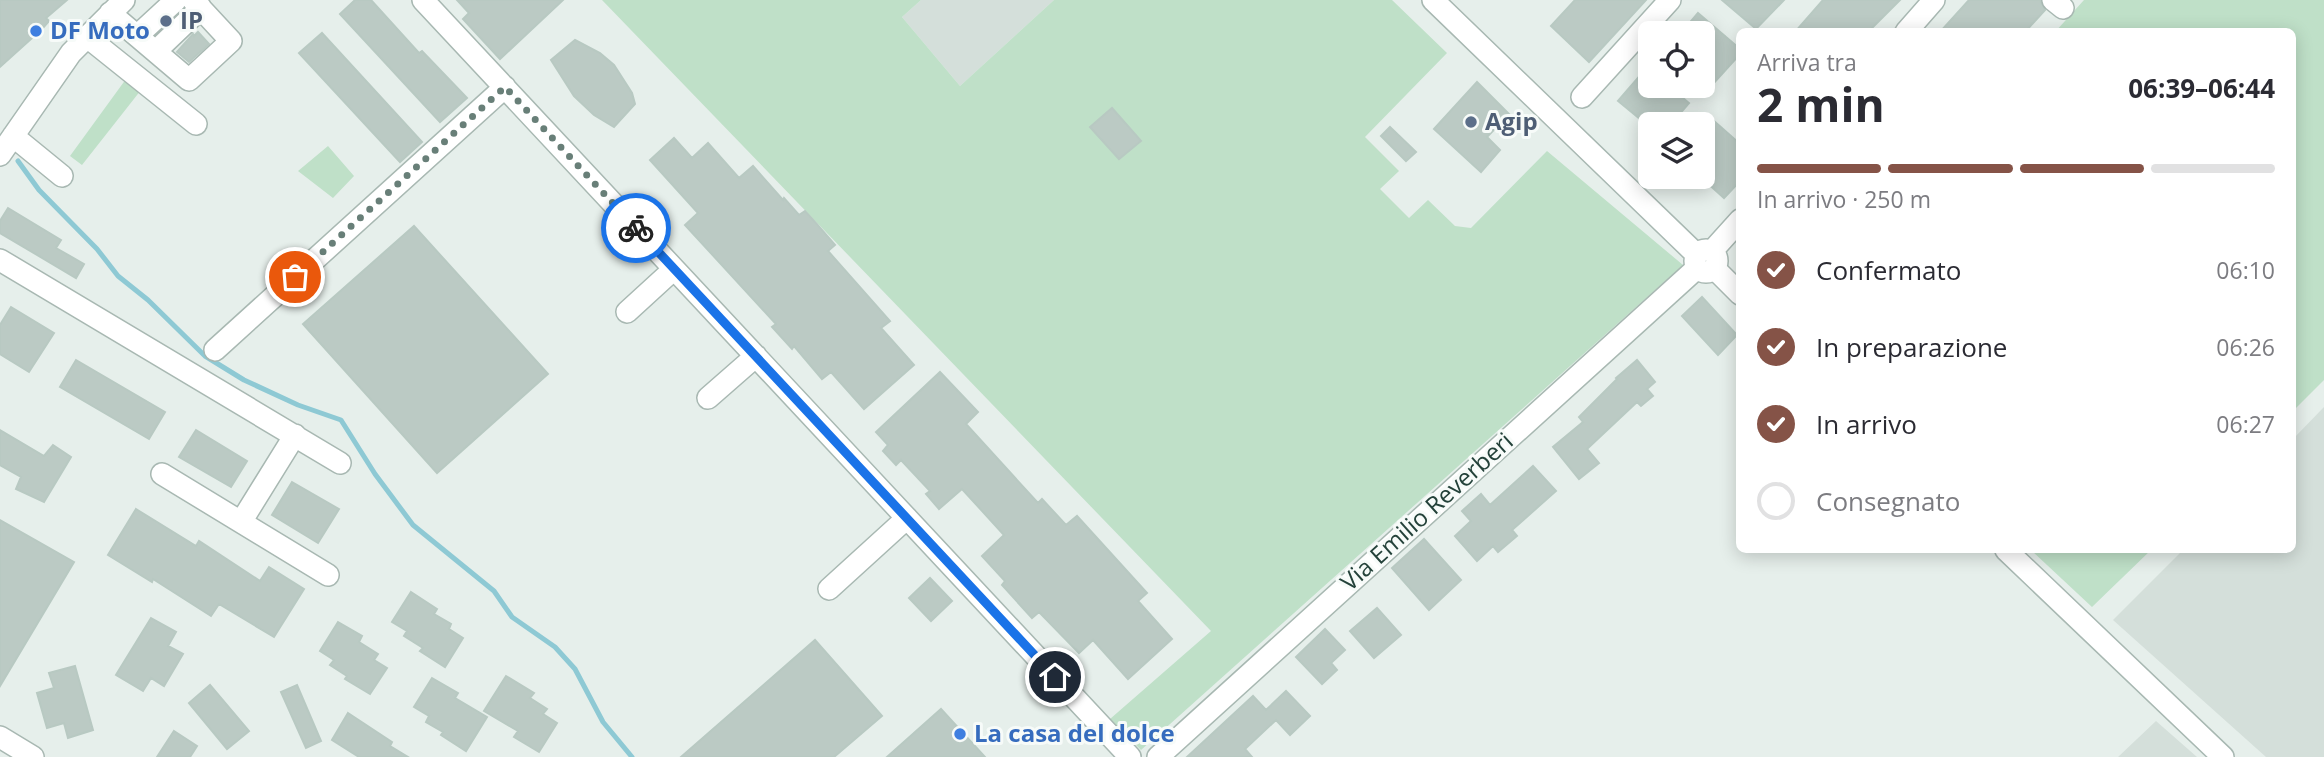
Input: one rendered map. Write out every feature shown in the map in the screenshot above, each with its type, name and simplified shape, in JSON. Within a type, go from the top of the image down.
[{"type":"street","points":[[138,35],[176,0]]},
{"type":"street","points":[[423,0],[1130,757]]},
{"type":"street","points":[[1433,0],[1736,290]]},
{"type":"street","points":[[1582,97],[1670,0]]},
{"type":"street","points":[[1910,28],[1934,0]]},
{"type":"street","points":[[62,176],[6,145],[57,71],[86,36],[117,6],[138,35],[156,51],[189,80],[231,41],[197,4],[156,51]]},
{"type":"street","points":[[86,36],[196,124]]},
{"type":"street","points":[[215,350],[505,87]]},
{"type":"street","name":"Via Emilio Reverberi","points":[[1158,757],[1705,260],[1736,225]]},
{"type":"street","points":[[0,260],[340,463]]},
{"type":"street","points":[[627,312],[674,269]]},
{"type":"street","points":[[708,398],[756,356]]},
{"type":"street","points":[[241,522],[295,435]]},
{"type":"street","points":[[162,474],[328,575]]},
{"type":"street","points":[[829,589],[907,518]]},
{"type":"street","points":[[2009,553],[2222,757]]},
{"type":"street","points":[[0,737],[33,757]]},
{"type":"shaded area","points":[[921,0],[1054,0],[960,86],[902,17]]},
{"type":"shaded area","points":[[2324,407],[2324,757],[2266,757],[2113,620],[2180,553],[2296,553],[2296,436]]},
{"type":"shaded area","points":[[2156,721],[2197,757],[2118,757]]},
{"type":"green space","points":[[602,0],[921,0],[902,17],[960,86],[1054,0],[1392,0],[1447,53],[1365,137],[1399,171],[1380,189],[1409,218],[1428,200],[1455,226],[1471,228],[1547,151],[1683,265],[1141,750],[1110,719],[1211,631]]},
{"type":"green space","points":[[2084,0],[2324,0],[2324,380],[2296,408],[2296,28],[2059,28]]},
{"type":"green space","points":[[126,79],[141,90],[82,165],[70,156]]},
{"type":"green space","points":[[328,146],[354,176],[333,198],[298,171]]},
{"type":"green space","points":[[2034,553],[2148,553],[2092,607]]},
{"type":"building","points":[[0,0],[67,0],[46,18],[49,21],[42,29],[0,67]]},
{"type":"building","points":[[355,0],[371,0],[419,53],[422,51],[467,98],[440,122],[340,14]]},
{"type":"building","points":[[457,0],[563,0],[500,59],[463,19],[469,13]]},
{"type":"building","points":[[1575,0],[1646,0],[1589,62],[1551,26]]},
{"type":"building","points":[[1722,0],[1784,0],[1755,28]]},
{"type":"building","points":[[1823,0],[1900,0],[1872,28],[1798,28]]},
{"type":"building","points":[[1969,0],[2040,0],[2045,10],[2029,28],[1944,28]]},
{"type":"building","points":[[1698,13],[1707,21],[1691,21]]},
{"type":"building","points":[[1715,28],[1736,46],[1736,58],[1715,82]]},
{"type":"building","points":[[198,32],[209,44],[189,62],[177,52]]},
{"type":"building","points":[[322,33],[422,142],[400,162],[299,53]]},
{"type":"building","points":[[575,40],[600,53],[614,65],[632,93],[635,104],[614,127],[594,115],[574,96],[551,60]]},
{"type":"building","points":[[1638,78],[1638,98],[1683,98],[1689,103],[1681,112],[1638,112],[1638,117],[1618,101]]},
{"type":"building","name":"Agip","points":[[1477,82],[1509,114],[1487,137],[1500,150],[1481,172],[1434,129]]},
{"type":"building","points":[[1112,108],[1141,141],[1119,159],[1090,127]]},
{"type":"building","points":[[1715,122],[1736,140],[1736,185],[1724,198],[1714,189]]},
{"type":"building","points":[[1390,127],[1416,152],[1406,161],[1381,136]]},
{"type":"building","points":[[674,138],[692,158],[708,143],[739,178],[753,166],[799,215],[805,211],[815,222],[835,245],[828,251],[890,321],[881,328],[914,365],[864,409],[831,372],[822,379],[794,346],[792,349],[772,327],[776,324],[685,225],[698,213],[650,160]]},
{"type":"building","points":[[8,208],[61,240],[56,248],[84,264],[76,278],[0,233],[0,221]]},
{"type":"building","points":[[414,226],[548,374],[437,473],[303,324]]},
{"type":"building","points":[[1702,297],[1736,336],[1718,355],[1682,316]]},
{"type":"building","points":[[11,307],[54,333],[29,372],[0,354],[0,325]]},
{"type":"building","points":[[76,360],[165,412],[149,439],[60,387]]},
{"type":"building","points":[[1637,360],[1655,382],[1647,389],[1653,396],[1641,406],[1637,402],[1587,449],[1599,463],[1579,479],[1553,447],[1583,422],[1579,417]]},
{"type":"building","points":[[940,372],[978,412],[966,424],[1038,503],[1042,499],[1066,525],[1077,516],[1147,593],[1138,601],[1172,639],[1128,679],[1093,640],[1079,653],[1039,612],[1032,618],[1002,585],[1005,581],[982,556],[1004,535],[962,489],[939,509],[926,494],[930,491],[901,460],[896,465],[883,451],[888,445],[876,432]]},
{"type":"building","points":[[0,430],[44,456],[53,445],[71,457],[44,502],[16,489],[21,477],[0,465]]},
{"type":"building","points":[[196,430],[247,461],[231,487],[179,457]]},
{"type":"building","points":[[1533,466],[1556,491],[1512,530],[1517,536],[1498,552],[1493,546],[1477,561],[1455,536],[1471,521],[1462,511],[1481,494],[1490,505]]},
{"type":"building","points":[[292,482],[339,509],[318,543],[272,515]]},
{"type":"building","points":[[136,509],[196,546],[199,541],[260,581],[269,567],[304,589],[274,637],[219,604],[211,616],[153,579],[152,582],[108,555]]},
{"type":"building","points":[[0,520],[74,562],[0,686]]},
{"type":"building","points":[[1424,539],[1461,580],[1429,610],[1392,568]]},
{"type":"building","points":[[930,578],[952,601],[931,621],[909,598]]},
{"type":"building","points":[[411,592],[437,609],[434,614],[451,624],[449,629],[463,638],[445,667],[420,651],[423,648],[404,636],[407,631],[392,622]]},
{"type":"building","points":[[1377,608],[1401,635],[1374,658],[1350,631]]},
{"type":"building","points":[[151,618],[176,632],[168,646],[183,654],[164,686],[151,678],[143,691],[116,675]]},
{"type":"building","points":[[338,622],[362,636],[359,642],[378,654],[374,660],[387,668],[370,694],[345,679],[347,676],[330,665],[334,660],[320,651]]},
{"type":"building","points":[[1325,629],[1345,650],[1331,663],[1337,670],[1322,684],[1296,657]]},
{"type":"building","points":[[815,640],[882,716],[834,757],[681,757]]},
{"type":"building","points":[[75,666],[93,730],[68,738],[64,723],[47,728],[37,693],[54,688],[49,673]]},
{"type":"building","points":[[506,676],[534,693],[530,698],[547,709],[543,714],[557,723],[539,752],[514,737],[518,731],[484,711]]},
{"type":"building","points":[[432,678],[458,693],[455,698],[487,717],[466,751],[441,735],[443,732],[426,722],[429,716],[414,707]]},
{"type":"building","points":[[210,685],[249,731],[227,749],[189,703]]},
{"type":"building","points":[[297,685],[321,741],[306,748],[281,692]]},
{"type":"building","points":[[1286,691],[1310,716],[1290,735],[1276,720],[1245,749],[1252,757],[1187,757],[1253,696],[1266,710]]},
{"type":"building","points":[[941,709],[985,757],[887,757]]},
{"type":"building","points":[[348,713],[392,742],[390,746],[408,757],[359,757],[332,740]]},
{"type":"building","points":[[174,731],[197,746],[190,757],[157,757]]},
{"type":"waterway","points":[[18,161],[39,190],[97,249],[118,276],[148,300],[205,356],[244,380],[298,405],[341,420],[375,474],[413,525],[494,591],[512,617],[555,647],[575,669],[603,722],[632,757]]},
{"type":"way so far","points":[[295,277],[505,87],[636,228]]},
{"type":"place","name":"IP","points":[[166,21]]},
{"type":"place","name":"DF Moto","points":[[36,31]]},
{"type":"place","name":"Agip","points":[[1471,122]]},
{"type":"place","name":"La casa del dolce","points":[[960,734]]},
{"type":"route","points":[[636,228],[1055,677]]}]
